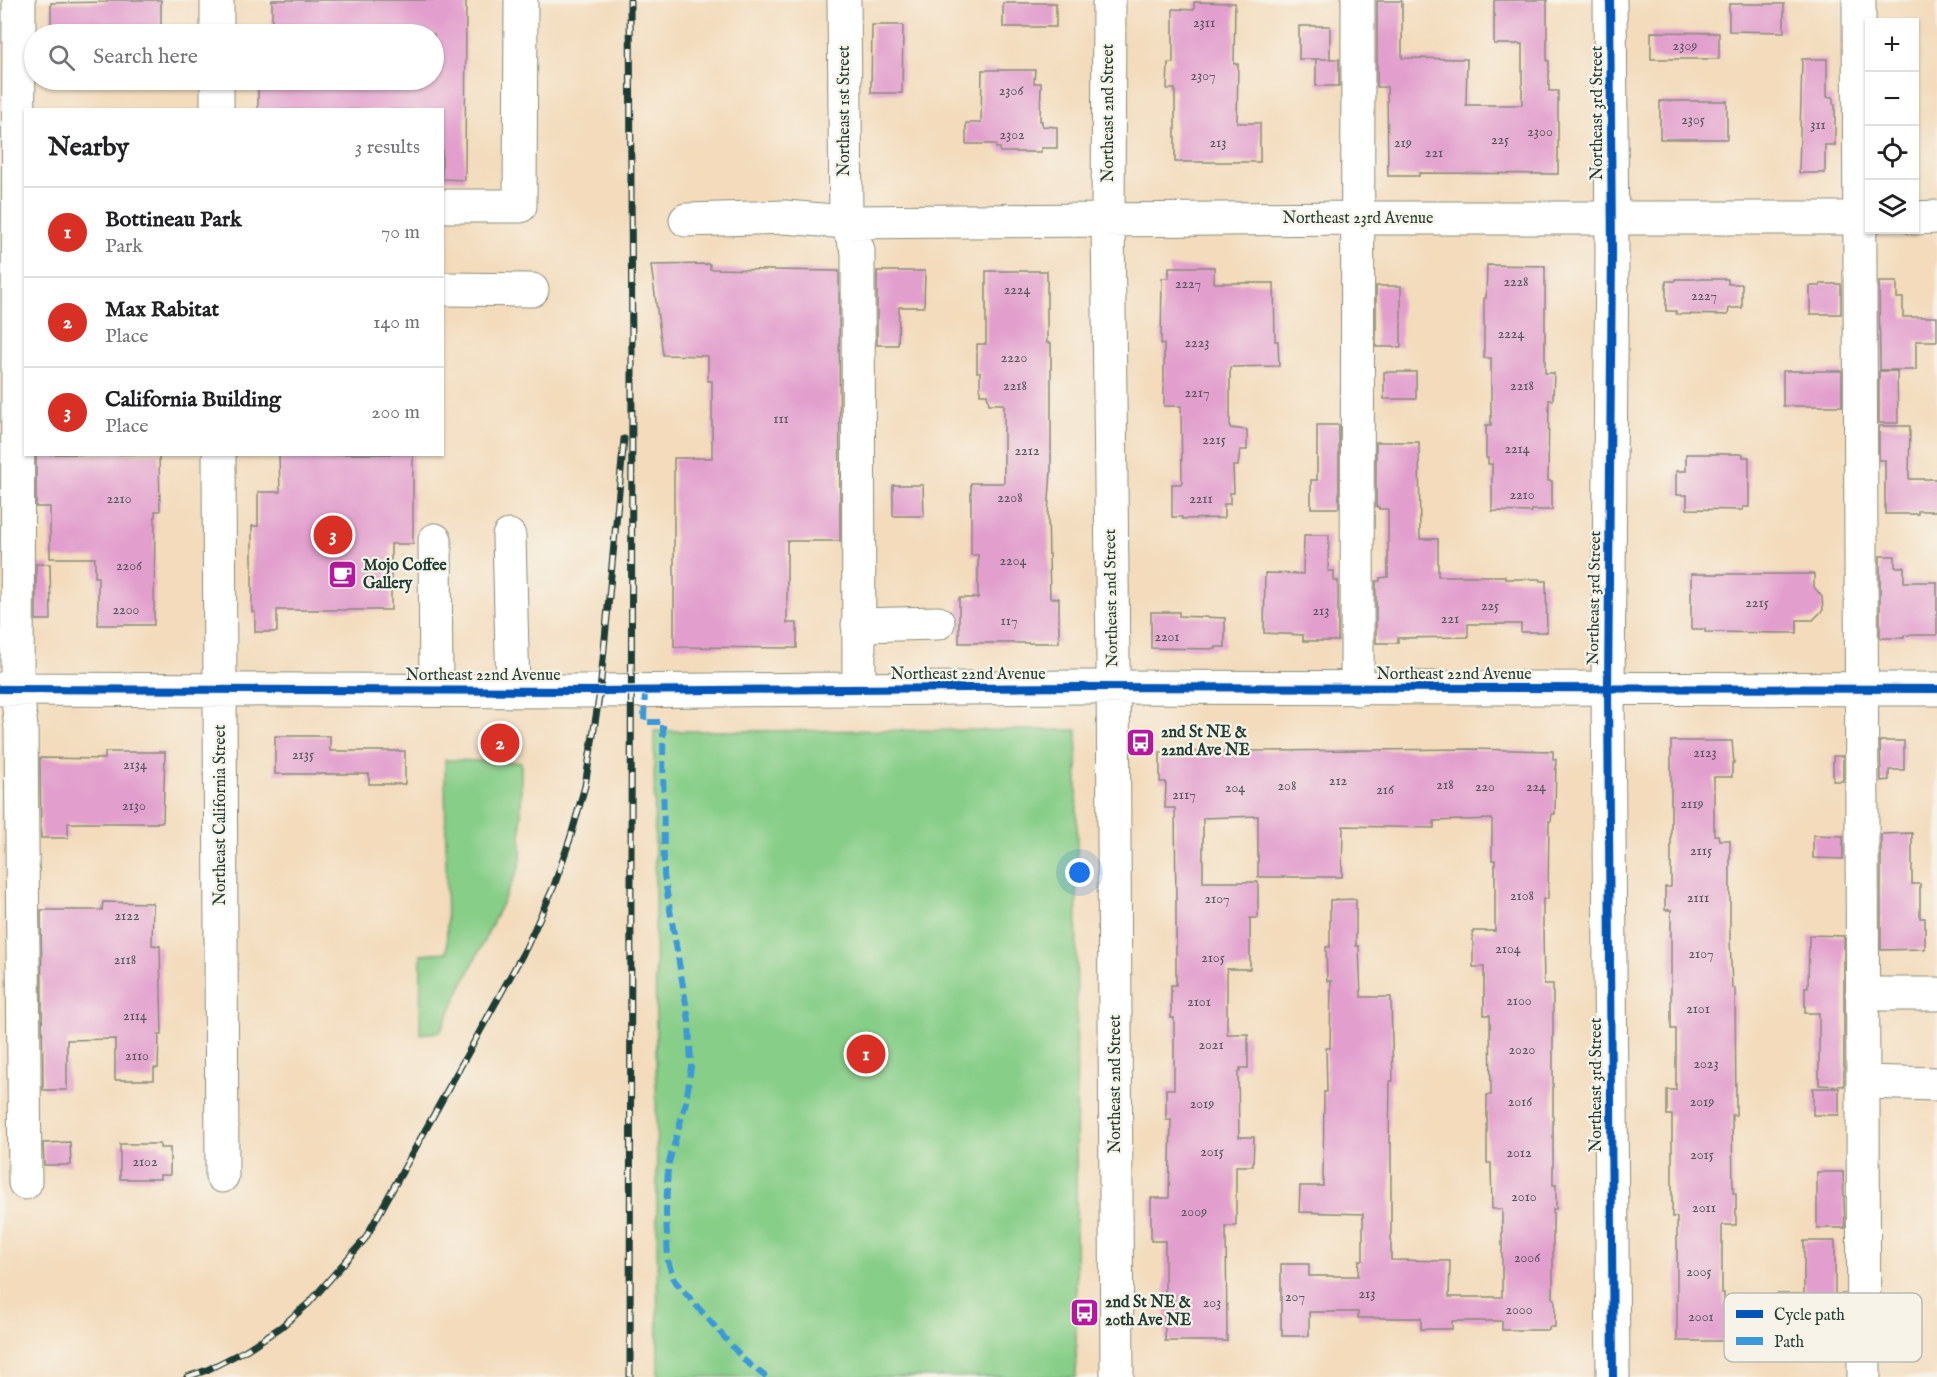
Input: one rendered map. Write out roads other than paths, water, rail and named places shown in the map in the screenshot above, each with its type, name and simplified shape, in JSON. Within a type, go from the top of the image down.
[{"type":"street","points":[[19,0],[8,689],[21,728],[25,1183]]},
{"type":"street","points":[[217,0],[217,24]]},
{"type":"street","points":[[444,206],[520,206],[521,0]]},
{"type":"street","name":"Northeast 1st Street","points":[[844,0],[846,222]]},
{"type":"street","name":"Northeast 2nd Street","points":[[1110,0],[1108,221],[1117,1377]]},
{"type":"street","points":[[1357,689],[1358,0]]},
{"type":"street","name":"Northeast 3rd Street","points":[[1610,0],[1612,217],[1608,688],[1613,1377]]},
{"type":"street","points":[[1859,0],[1865,218],[1860,689],[1864,1293]]},
{"type":"street","points":[[217,90],[217,108]]},
{"type":"street","name":"Northeast 23rd Avenue","points":[[686,220],[785,217],[846,222],[1612,217],[1865,218]]},
{"type":"street","points":[[1919,218],[1937,218]]},
{"type":"street","points":[[846,222],[858,250],[859,689]]},
{"type":"street","points":[[444,289],[531,290]]},
{"type":"street","name":"Northeast California Street","points":[[219,456],[222,1176]]},
{"type":"street","points":[[509,536],[513,690]]},
{"type":"street","points":[[435,540],[436,689]]},
{"type":"street","points":[[858,625],[938,623]]},
{"type":"street","name":"Northeast 22nd Avenue","points":[[8,689],[513,690],[1113,687],[1937,689]]},
{"type":"street","points":[[1862,994],[1937,994]]},
{"type":"street","points":[[1863,1082],[1937,1084]]},
{"type":"street","points":[[1864,1362],[1864,1377]]},
{"type":"railway","points":[[630,0],[632,365],[630,1377]]},
{"type":"railway","points":[[187,1377],[207,1370],[246,1350],[281,1327],[309,1303],[365,1239],[526,948],[554,886],[585,786],[600,691],[624,439]]},
{"type":"place","name":"California Building","points":[[333,535]]},
{"type":"place","name":"Mojo Coffee Gallery","points":[[342,575]]},
{"type":"place","name":"2nd St NE & 22nd Ave NE","points":[[1140,742]]},
{"type":"place","name":"Max Rabitat","points":[[500,743]]},
{"type":"place","name":"Bottineau Park","points":[[866,1054]]},
{"type":"place","name":"2nd St NE & 20th Ave NE","points":[[1084,1312]]}]
